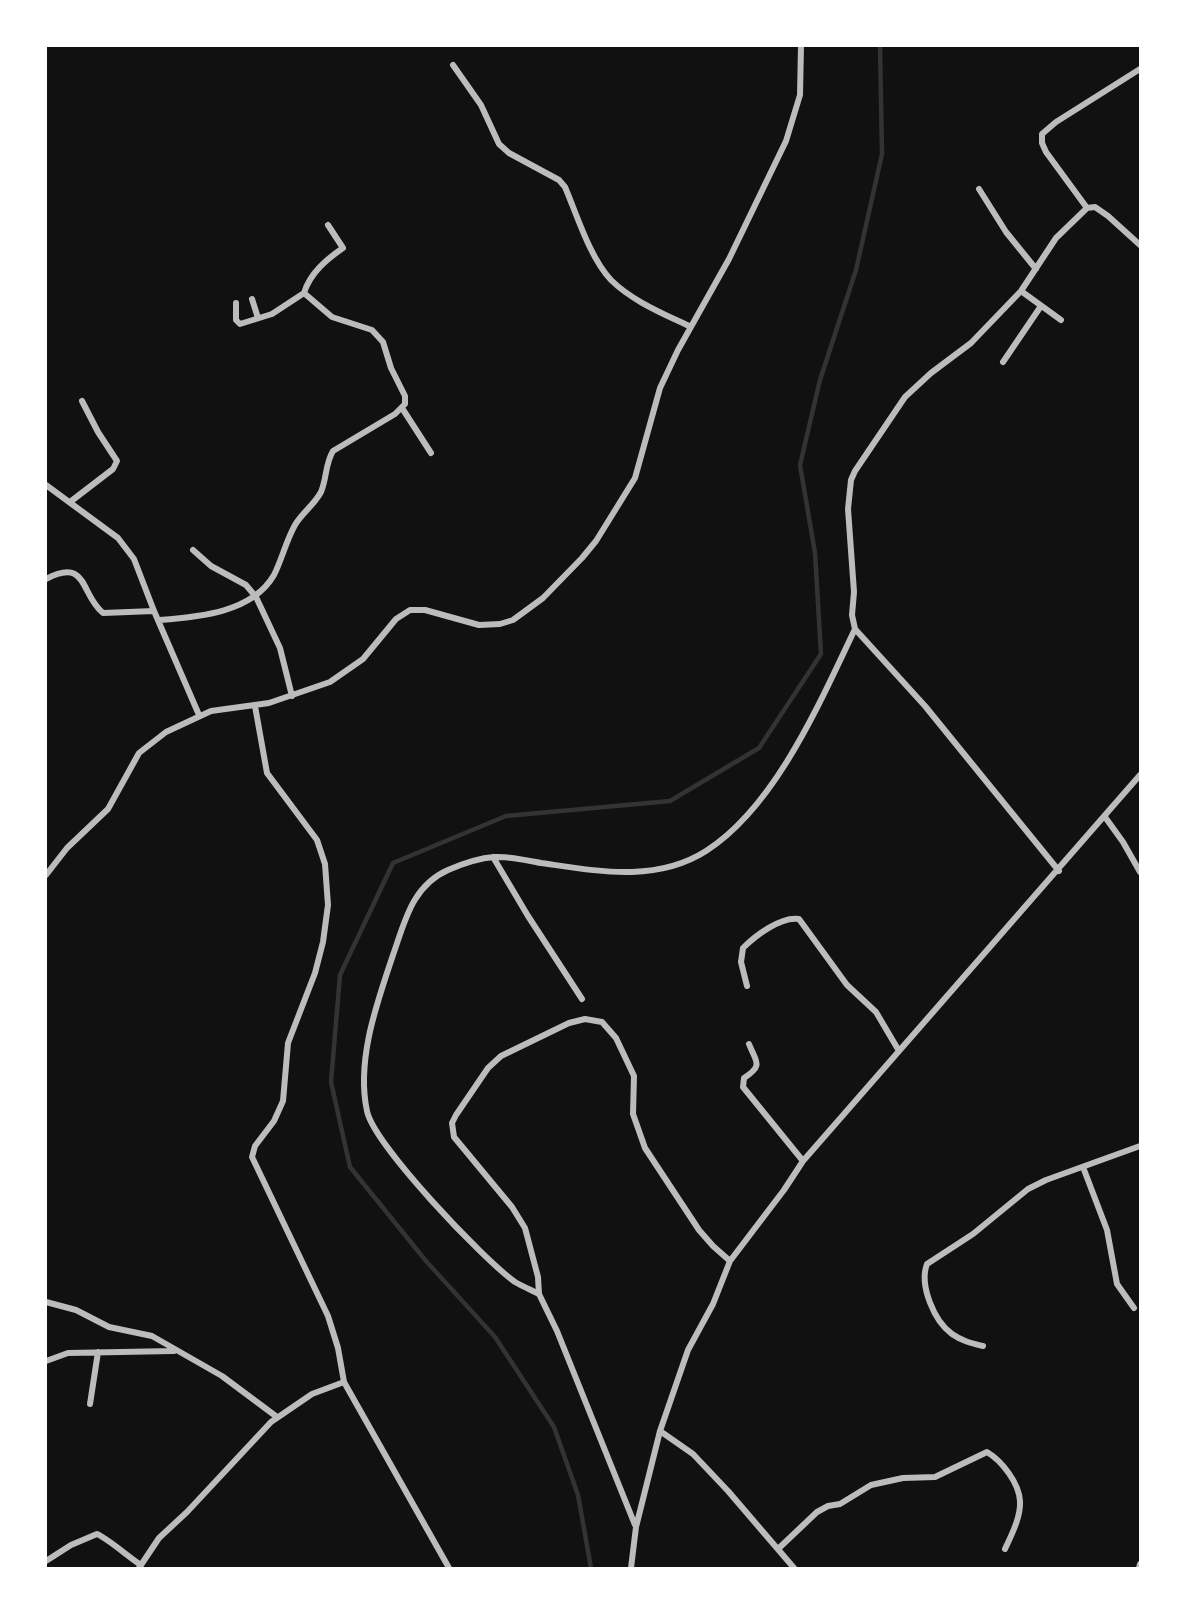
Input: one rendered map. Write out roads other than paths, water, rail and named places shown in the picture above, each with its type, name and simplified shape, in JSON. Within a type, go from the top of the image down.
[{"type":"street","points":[[46,875],[67,848],[108,809],[135,758],[144,747],[166,732],[199,715],[224,708],[255,706],[330,682],[363,659],[396,619],[410,610],[425,610],[469,624],[489,625],[513,620],[543,598],[596,541],[631,485],[640,464],[660,388],[729,259],[786,141],[800,95],[802,46]]},
{"type":"street","points":[[453,65],[481,105],[499,144],[509,153],[559,180],[565,187],[600,264],[613,282],[635,298],[691,327]]},
{"type":"street","points":[[1087,208],[1046,152],[1042,134],[1056,122],[1140,69]]},
{"type":"street","points":[[979,189],[1006,232],[1036,269]]},
{"type":"street","points":[[1059,871],[925,706],[855,629],[852,615],[854,592],[849,488],[855,471],[914,388],[971,343],[1021,291],[1056,238],[1087,208],[1095,207],[1108,216],[1140,245]]},
{"type":"street","points":[[236,303],[238,323],[283,309],[304,293],[306,285],[317,270],[343,248],[328,225]]},
{"type":"street","points":[[1021,291],[1061,320]]},
{"type":"street","points":[[159,620],[206,614],[256,597],[274,574],[296,524],[316,501],[333,451],[402,408],[406,400],[380,337],[366,327],[332,317],[304,293]]},
{"type":"street","points":[[253,299],[258,318]]},
{"type":"street","points":[[1003,362],[1041,306]]},
{"type":"street","points":[[70,502],[113,469],[117,461],[82,401]]},
{"type":"street","points":[[402,408],[431,453]]},
{"type":"street","points":[[46,485],[125,545],[139,567],[154,611],[199,715]]},
{"type":"street","points":[[193,550],[211,566],[246,585],[256,597],[280,648],[292,696]]},
{"type":"street","points":[[46,579],[60,573],[75,573],[82,579],[93,603],[103,613],[154,611]]},
{"type":"street","points":[[539,1294],[515,1282],[431,1199],[370,1123],[365,1097],[365,1073],[371,1031],[393,956],[416,895],[431,879],[445,872],[493,857],[597,871],[634,872],[675,867],[708,850],[737,827],[768,789],[818,708],[855,629]]},
{"type":"street","points":[[255,706],[270,780],[317,840],[325,864],[328,905],[315,973],[288,1043],[283,1101],[274,1121],[255,1146],[252,1157],[328,1316],[338,1348],[344,1382],[449,1569]]},
{"type":"street","points":[[631,1569],[636,1527],[660,1431],[688,1350],[713,1304],[730,1261],[803,1161],[1059,871],[1140,775]]},
{"type":"street","points":[[1105,817],[1140,872]]},
{"type":"street","points":[[493,857],[534,927],[582,999]]},
{"type":"street","points":[[747,986],[741,962],[743,948],[783,922],[792,918],[799,919],[847,985],[876,1012],[899,1051]]},
{"type":"street","points":[[636,1527],[557,1331],[539,1294],[538,1277],[525,1227],[512,1207],[453,1137],[452,1124],[475,1085],[495,1060],[548,1032],[585,1019],[602,1022],[616,1038],[634,1076],[633,1114],[641,1140],[699,1230],[730,1261]]},
{"type":"street","points":[[749,1044],[758,1065],[757,1069],[744,1078],[743,1087],[803,1161]]},
{"type":"street","points":[[983,1346],[965,1342],[949,1332],[941,1322],[926,1291],[924,1273],[927,1264],[973,1234],[1028,1189],[1140,1146]]},
{"type":"street","points":[[1083,1167],[1107,1230],[1117,1284],[1134,1308]]},
{"type":"street","points":[[46,1302],[76,1310],[109,1327],[152,1336],[222,1376],[277,1417]]},
{"type":"street","points":[[46,1361],[68,1353],[176,1351]]},
{"type":"street","points":[[90,1404],[98,1352]]},
{"type":"street","points":[[46,1561],[78,1541],[97,1534],[104,1536],[140,1567],[159,1538],[277,1417],[312,1394],[344,1382]]},
{"type":"street","points":[[660,1431],[693,1454],[794,1569]]},
{"type":"street","points":[[778,1549],[817,1512],[828,1506],[841,1504],[871,1485],[903,1478],[935,1477],[987,1452],[1003,1466],[1014,1483],[1020,1501],[1011,1537],[1004,1549]]},
{"type":"waterway","points":[[591,1568],[578,1495],[554,1427],[495,1337],[426,1261],[350,1167],[331,1082],[340,975],[393,863],[506,816],[670,801],[759,748],[821,654],[815,553],[800,465],[820,380],[856,270],[882,154],[880,46]]}]
